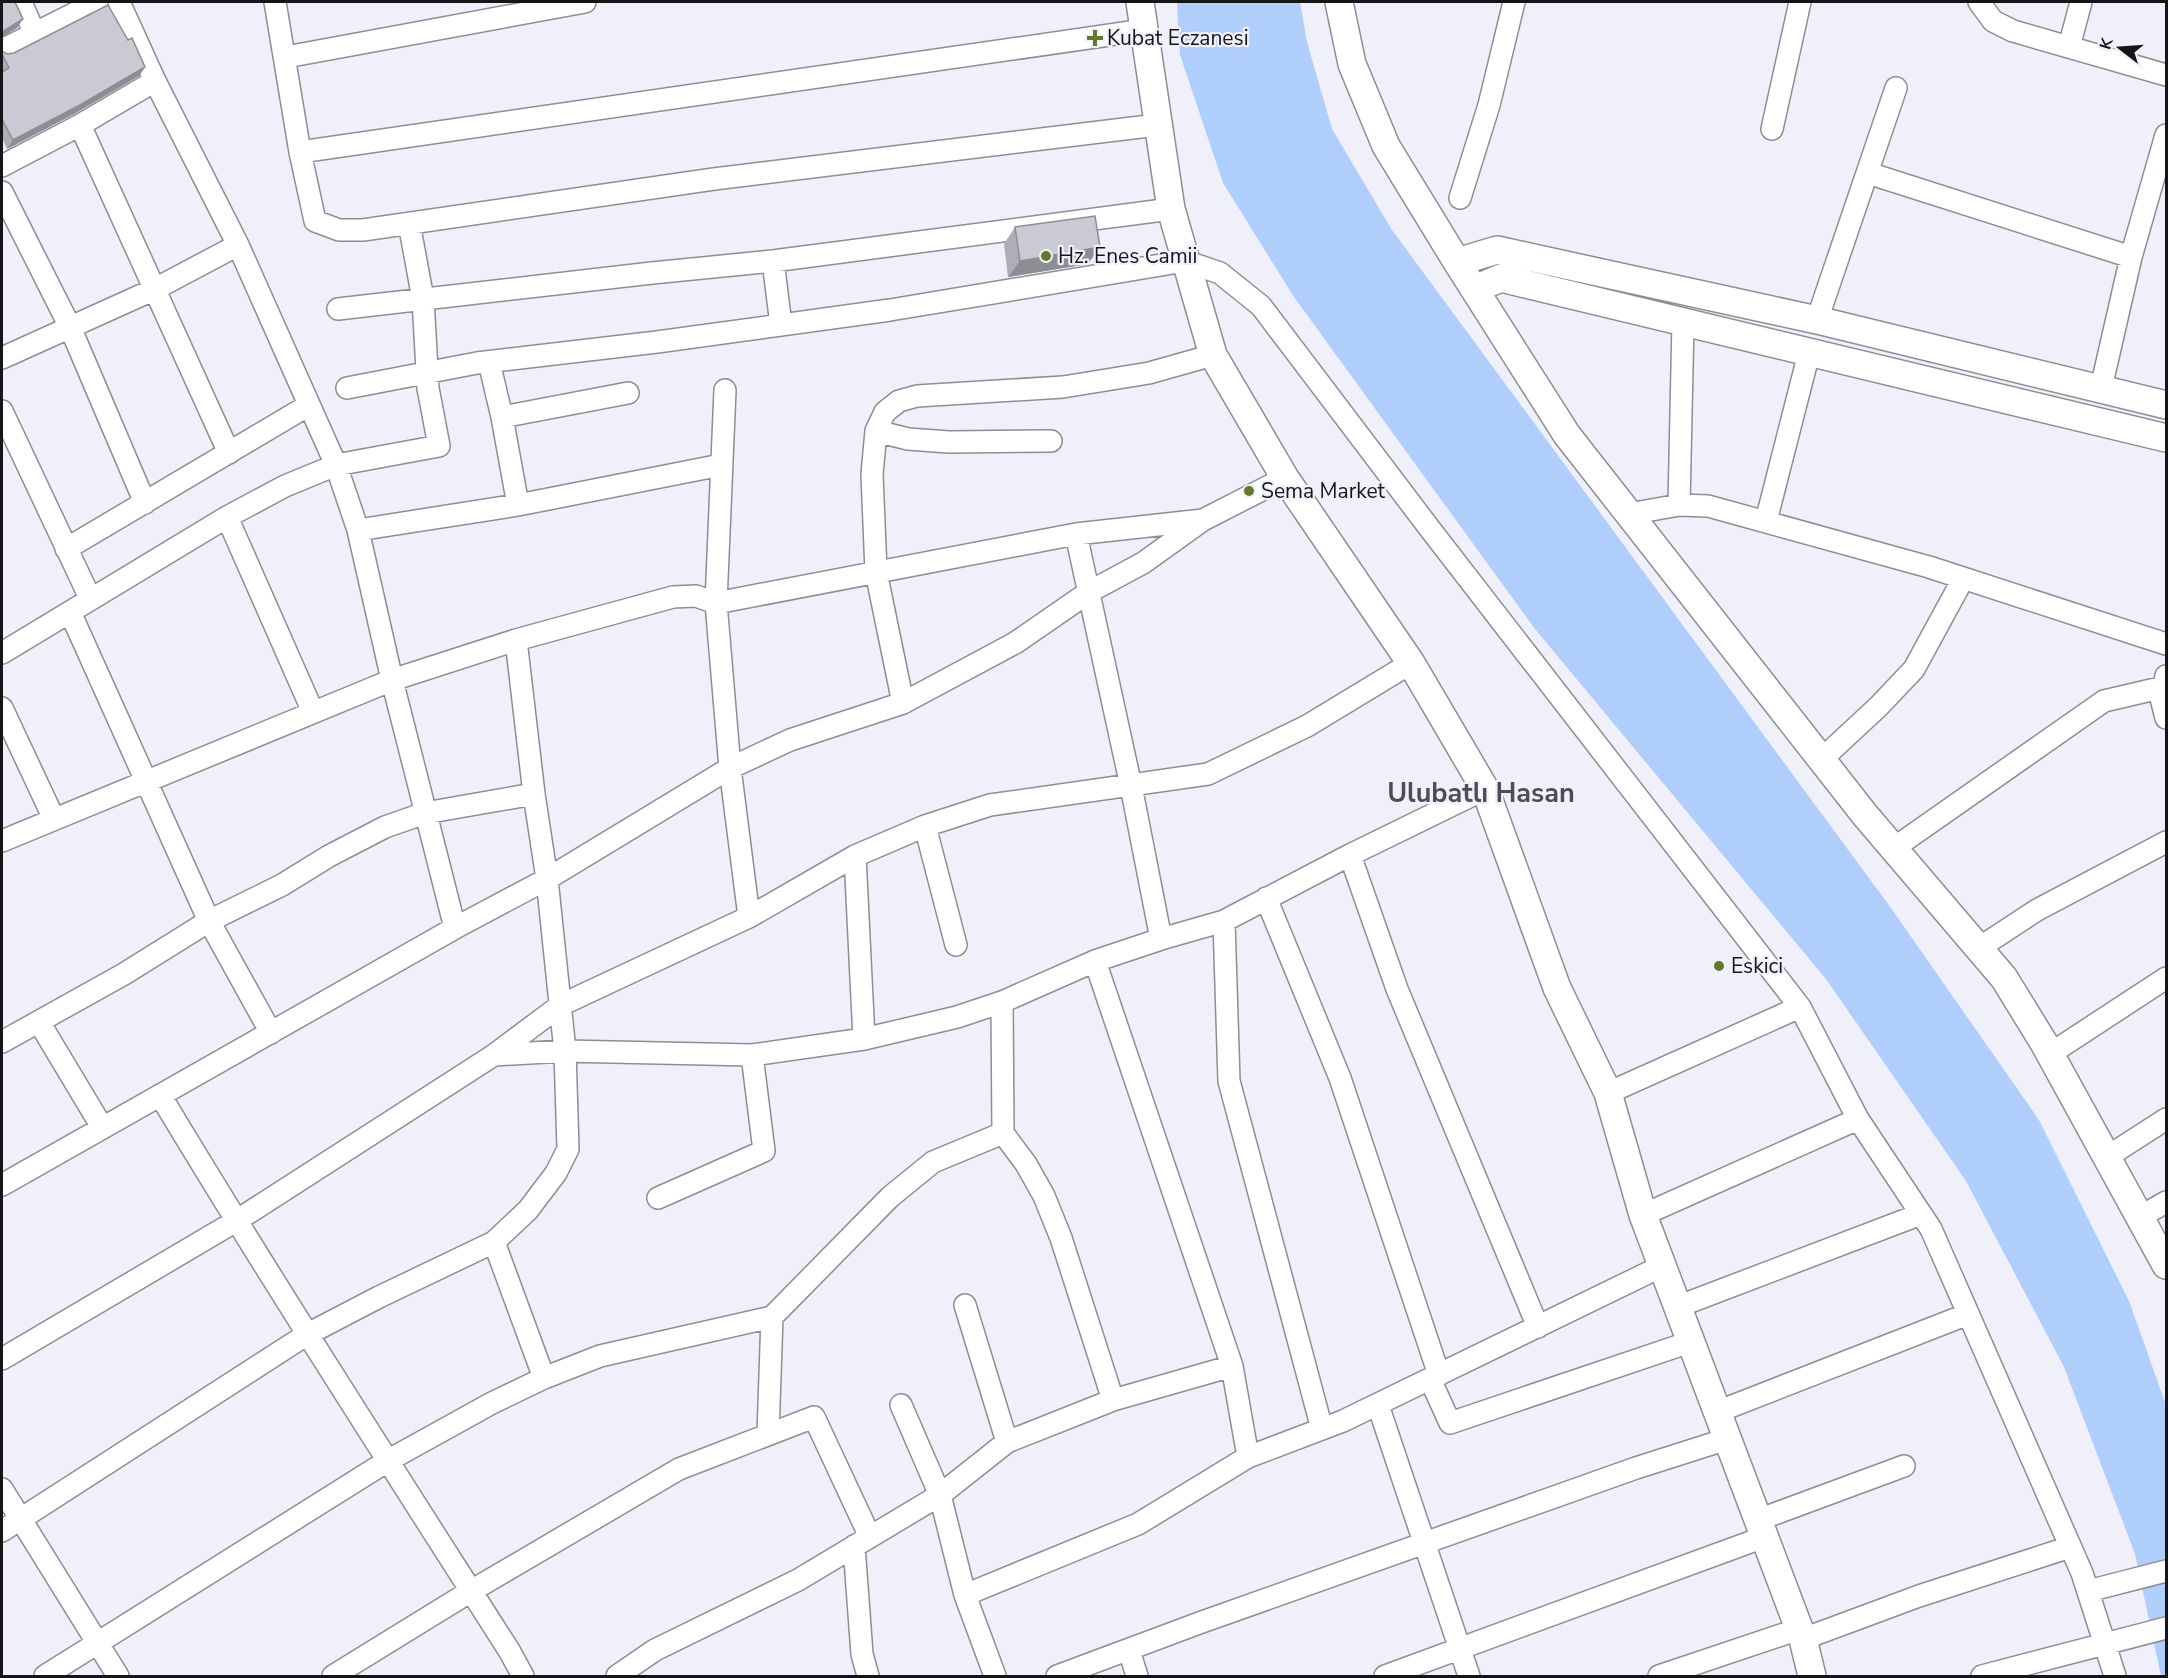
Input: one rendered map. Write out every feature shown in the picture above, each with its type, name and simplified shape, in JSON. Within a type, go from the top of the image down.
[{"type":"main road","points":[[1140,2],[1171,209],[1213,355],[1285,478],[1411,663],[1485,789],[1557,988],[1608,1093],[1643,1215],[1801,1634],[1812,1677]]},
{"type":"main road","points":[[1339,2],[1352,64],[1386,146],[1567,435],[1822,759],[2004,978],[2050,1054],[2166,1265]]},
{"type":"main road","points":[[1457,262],[1497,250],[1817,320],[2166,405]]},
{"type":"main road","points":[[1475,289],[1501,278],[2166,438]]},
{"type":"street","points":[[21,2],[34,33]]},
{"type":"street","points":[[2,50],[97,2]]},
{"type":"street","points":[[119,2],[155,81],[238,245],[336,465],[358,530],[392,680],[455,928]]},
{"type":"street","points":[[275,2],[286,57],[300,152],[315,221],[339,230],[363,230],[714,179],[1157,125]]},
{"type":"street","points":[[286,57],[585,2]]},
{"type":"street","points":[[1460,198],[1489,105],[1514,2]]},
{"type":"street","points":[[1772,129],[1800,2]]},
{"type":"street","points":[[1979,2],[1993,21],[2013,31],[2166,75]]},
{"type":"street","points":[[2069,47],[2081,2]]},
{"type":"street","points":[[300,152],[1144,30]]},
{"type":"street","points":[[2,166],[80,125],[155,81]]},
{"type":"street","points":[[1817,320],[1896,88]]},
{"type":"street","points":[[80,125],[229,453]]},
{"type":"street","points":[[2101,388],[2131,257],[2166,135]]},
{"type":"street","points":[[1868,173],[2131,257]]},
{"type":"street","points":[[2,192],[70,327],[145,503]]},
{"type":"street","points":[[338,309],[773,261],[1171,209]]},
{"type":"street","points":[[2,653],[227,517],[285,486],[336,465],[440,446],[428,388],[423,299],[408,223]]},
{"type":"street","points":[[2,358],[155,289],[238,245]]},
{"type":"street","points":[[773,261],[781,325]]},
{"type":"street","points":[[347,388],[489,362],[890,310],[1185,261],[1220,273],[1261,306],[1800,1007],[1858,1119],[1931,1229],[2070,1547],[2088,1591],[2115,1677]]},
{"type":"street","points":[[1679,505],[1683,322]]},
{"type":"street","points":[[1766,521],[1809,353]]},
{"type":"street","points":[[903,703],[876,573],[872,474],[876,431],[885,412],[899,401],[917,396],[1063,387],[1149,373],[1213,355]]},
{"type":"street","points":[[489,362],[502,417],[518,505]]},
{"type":"street","points":[[725,390],[716,603],[730,768],[748,917]]},
{"type":"street","points":[[502,417],[628,393]]},
{"type":"street","points":[[66,549],[309,405]]},
{"type":"street","points":[[2,411],[90,598]]},
{"type":"street","points":[[876,431],[908,439],[949,442],[1051,441]]},
{"type":"street","points":[[358,530],[518,505],[721,465]]},
{"type":"street","points":[[2,1185],[455,928],[547,879],[730,768],[790,740],[903,703],[1015,643],[1089,592],[1143,563],[1203,520],[1285,478]]},
{"type":"street","points":[[1629,514],[1679,505],[1708,507],[1766,521],[1929,567],[2166,644]]},
{"type":"street","points":[[227,517],[313,712]]},
{"type":"street","points":[[2,841],[392,680],[516,640],[673,597],[696,596],[716,603],[1076,534],[1203,520]]},
{"type":"street","points":[[1076,534],[1131,786],[1161,939]]},
{"type":"street","points":[[1822,759],[1879,706],[1914,669],[1963,579]]},
{"type":"street","points":[[70,612],[209,921],[271,1033]]},
{"type":"street","points":[[10,1525],[306,1335],[494,1242],[528,1210],[556,1173],[568,1149],[565,1051],[547,879],[534,794],[516,640]]},
{"type":"street","points":[[2,1359],[236,1221],[495,1055],[561,1005],[748,917],[855,856],[925,826],[990,805],[1208,774],[1307,726],[1411,663]]},
{"type":"street","points":[[2165,681],[2161,698],[2166,718]]},
{"type":"street","points":[[1894,848],[2104,701],[2165,681]]},
{"type":"street","points":[[2,708],[54,819]]},
{"type":"street","points":[[495,1055],[565,1051],[752,1055],[864,1039],[957,1017],[1002,1002],[1095,961],[1224,921],[1350,855],[1485,789]]},
{"type":"street","points":[[2,1042],[124,974],[209,921],[282,885],[329,856],[385,827],[425,813],[534,794]]},
{"type":"street","points":[[925,826],[956,945]]},
{"type":"street","points":[[1979,948],[2037,909],[2166,842]]},
{"type":"street","points":[[1350,855],[1396,989],[1538,1327]]},
{"type":"street","points":[[855,856],[864,1039]]},
{"type":"street","points":[[1266,898],[1340,1078],[1450,1423],[1690,1342]]},
{"type":"street","points":[[1224,921],[1229,1081],[1322,1429]]},
{"type":"street","points":[[1095,961],[1232,1366],[1248,1457]]},
{"type":"street","points":[[2050,1054],[2166,978]]},
{"type":"street","points":[[1002,1002],[1003,1132],[1038,1185],[1061,1238],[1113,1400]]},
{"type":"street","points":[[1608,1093],[1800,1007]]},
{"type":"street","points":[[39,1022],[102,1127]]},
{"type":"street","points":[[658,1198],[764,1151],[752,1055]]},
{"type":"street","points":[[160,1095],[306,1335],[389,1460],[523,1677]]},
{"type":"street","points":[[1643,1215],[1858,1119]]},
{"type":"street","points":[[2107,1158],[2166,1119]]},
{"type":"street","points":[[45,1677],[389,1460],[492,1402],[600,1356],[772,1317],[890,1197],[933,1162],[1003,1132]]},
{"type":"street","points":[[2140,1217],[2166,1202]]},
{"type":"street","points":[[1677,1307],[1921,1214]]},
{"type":"street","points":[[494,1242],[544,1378]]},
{"type":"street","points":[[966,1594],[1138,1524],[1248,1457],[1378,1405],[1662,1266]]},
{"type":"street","points":[[965,1305],[1007,1442]]},
{"type":"street","points":[[1717,1412],[1968,1314]]},
{"type":"street","points":[[768,1434],[772,1317]]},
{"type":"street","points":[[617,1677],[655,1650],[798,1580],[940,1495],[1007,1442],[1113,1400],[1232,1366]]},
{"type":"street","points":[[901,1405],[940,1495],[988,1674]]},
{"type":"street","points":[[1378,1405],[1469,1677]]},
{"type":"street","points":[[333,1677],[471,1591],[679,1468],[814,1417],[862,1542],[862,1654],[868,1677]]},
{"type":"street","points":[[1057,1677],[1202,1622],[1425,1545],[1636,1468],[1727,1439]]},
{"type":"street","points":[[1385,1677],[1761,1529],[1904,1466]]},
{"type":"street","points":[[2,1490],[10,1525],[98,1644],[118,1677]]},
{"type":"street","points":[[1659,1677],[1801,1634],[2070,1547]]},
{"type":"street","points":[[2088,1591],[2166,1571]]},
{"type":"street","points":[[1982,1677],[2166,1628]]},
{"type":"street","points":[[1129,1650],[1137,1677]]},
{"type":"water","points":[[1177,2],[1300,2],[1307,42],[1332,129],[1392,230],[1891,908],[2039,1120],[2129,1301],[2166,1405],[2166,1676],[2161,1676],[2135,1554],[2064,1367],[1966,1181],[1826,979],[1535,629],[1294,297],[1223,183],[1180,55]]},
{"type":"building","points":[[2,2],[15,2],[23,19],[2,32]]},
{"type":"building","points":[[108,5],[128,40],[132,38],[145,67],[13,140],[2,119],[2,72],[9,68],[2,51],[7,54],[14,53]]},
{"type":"building","points":[[1095,216],[1100,247],[1020,261],[1015,227]]},
{"type":"place","name":"Kubat Eczanesi","points":[[1095,38]]},
{"type":"place","name":"Hz. Enes Camii","points":[[1046,256]]},
{"type":"place","name":"Sema Market","points":[[1249,491]]},
{"type":"place","name":"Eskici","points":[[1719,966]]},
{"type":"district","name":"Ulubatlı Hasan","points":[[1481,793]]}]
